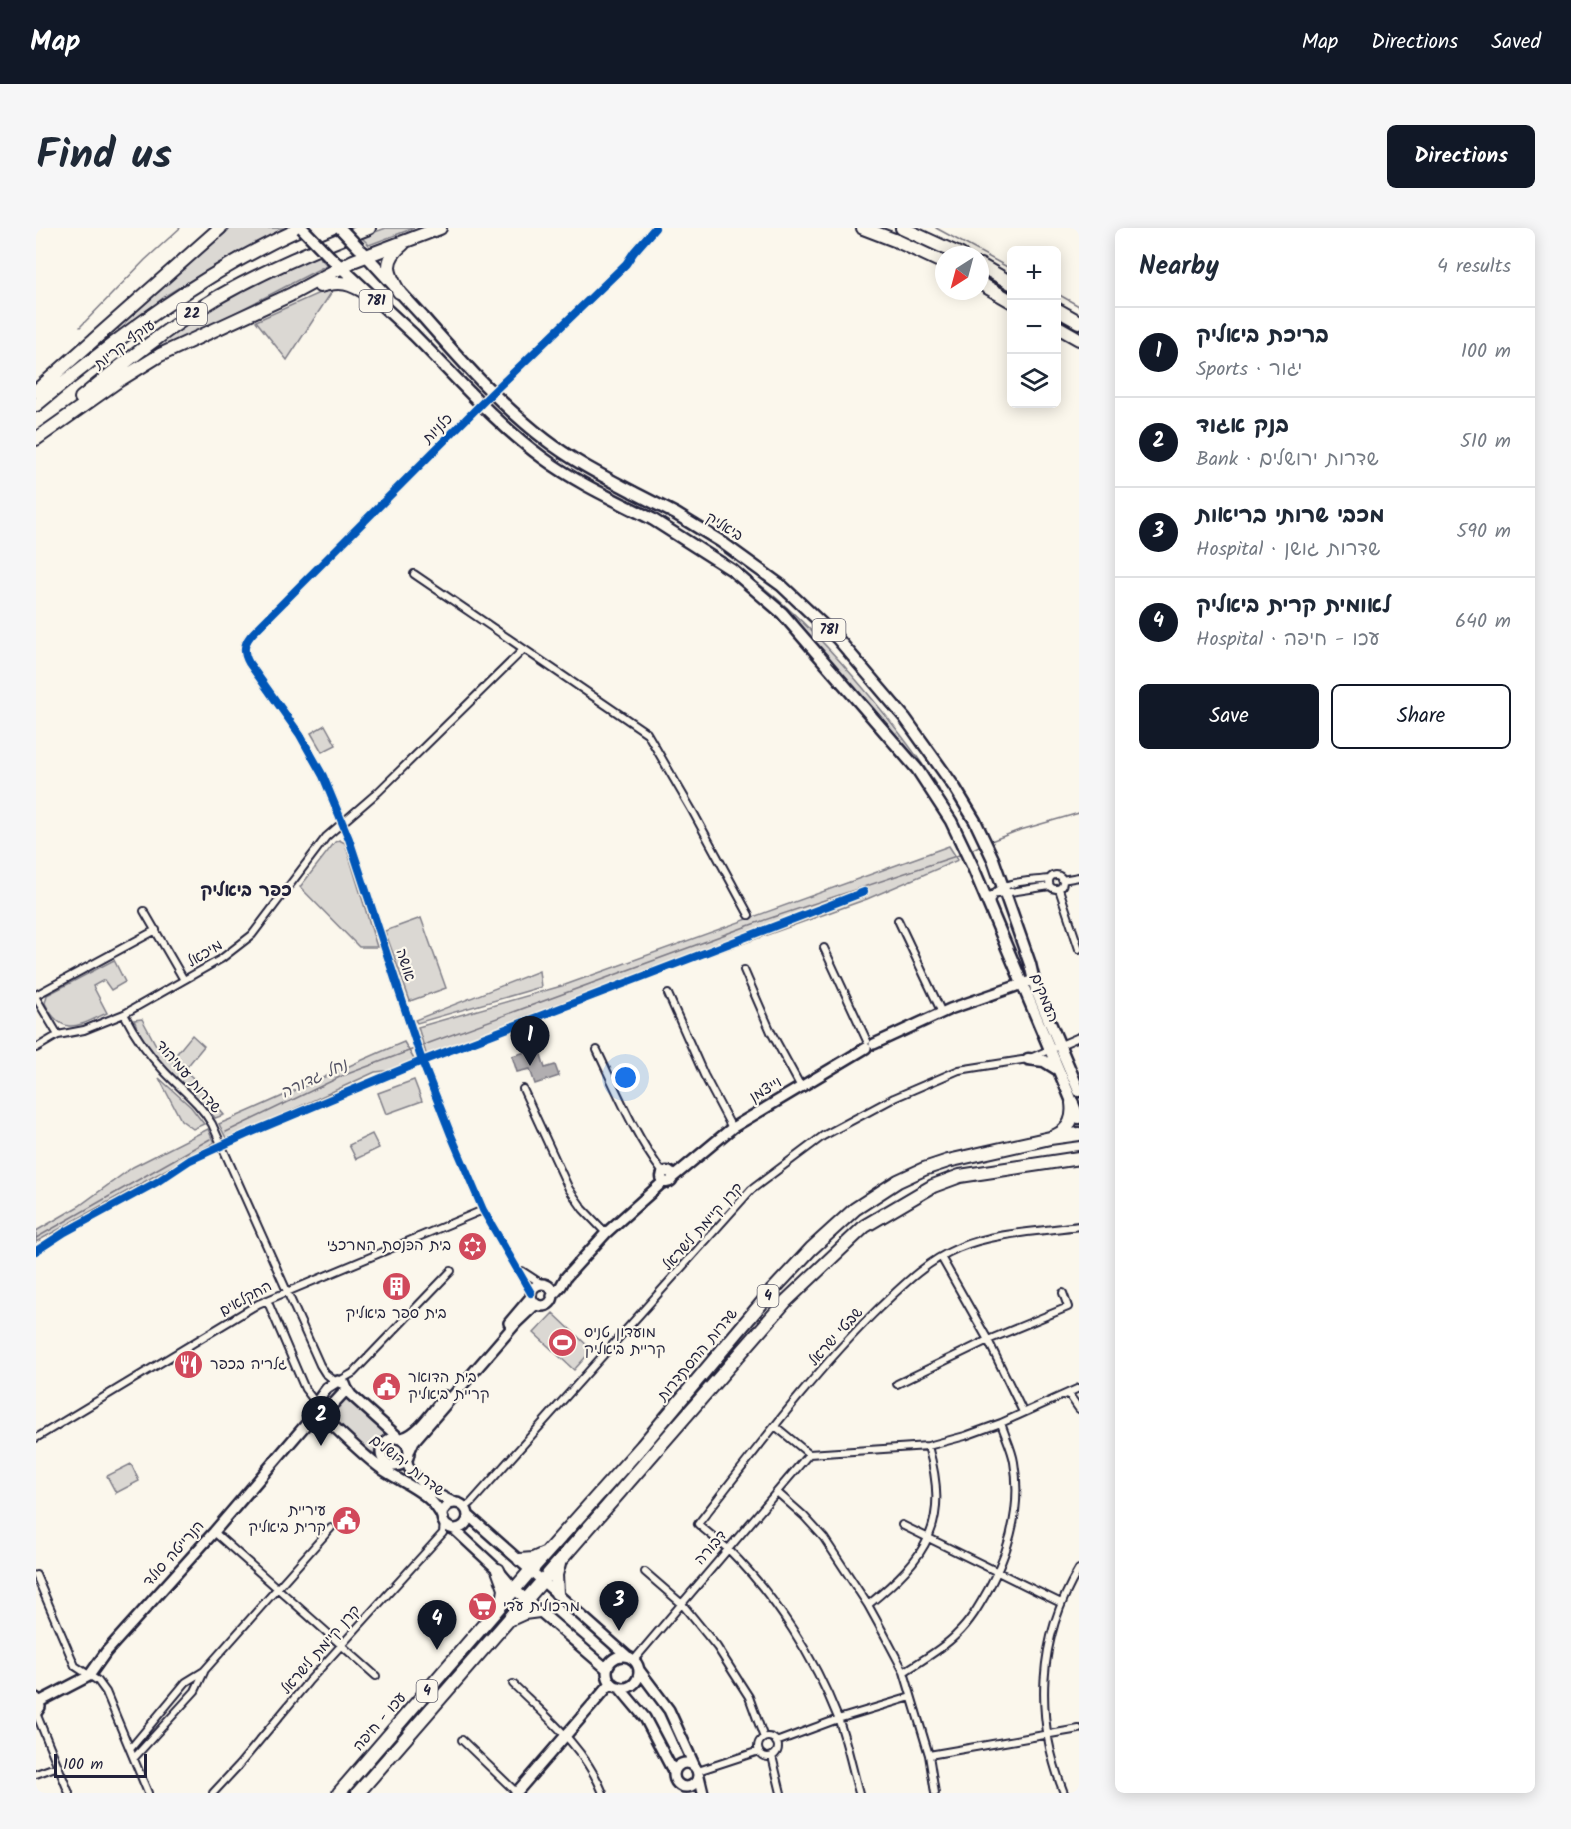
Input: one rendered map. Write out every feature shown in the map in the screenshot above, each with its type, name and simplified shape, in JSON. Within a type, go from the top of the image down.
[{"type":"highway","points":[[36,391],[220,228]]},
{"type":"highway","name":"עוקף קריות","points":[[36,405],[148,316],[185,291],[255,251],[302,228]]},
{"type":"highway","name":"עוקף קריות","points":[[36,437],[142,350],[218,298],[287,261],[369,228]]},
{"type":"highway","points":[[36,437],[160,355],[290,296],[340,268],[363,252],[408,240],[440,228]]},
{"type":"highway","points":[[863,228],[935,259]]},
{"type":"highway","points":[[902,228],[941,246]]},
{"type":"highway","points":[[399,292],[391,275],[389,262],[395,250],[408,240]]},
{"type":"highway","points":[[989,271],[1007,281]]},
{"type":"highway","points":[[290,296],[340,282],[352,285],[368,294]]},
{"type":"highway","points":[[989,288],[1009,300]]},
{"type":"highway","points":[[1061,312],[1079,322]]},
{"type":"highway","points":[[1061,329],[1079,339]]},
{"type":"highway","points":[[1050,1138],[1068,1127],[1073,1114],[1072,1103]]},
{"type":"highway","name":"שדרות ההסתדרות","points":[[531,1570],[642,1446],[771,1292],[811,1249],[855,1209],[898,1181],[924,1169],[948,1161],[1050,1138],[1079,1134]]},
{"type":"highway","name":"שדרות ההסתדרות","points":[[543,1581],[785,1302],[865,1226],[933,1186],[960,1176],[1079,1158]]},
{"type":"highway","points":[[1060,1161],[1079,1164]]},
{"type":"highway","points":[[520,1560],[533,1559],[547,1552]]},
{"type":"highway","points":[[557,1593],[556,1575],[561,1561]]},
{"type":"highway","points":[[498,1570],[505,1588],[502,1604]]},
{"type":"highway","name":"4","points":[[514,1589],[531,1570]]},
{"type":"highway","name":"4","points":[[527,1600],[543,1581]]},
{"type":"highway","name":"עכו - חיפה","points":[[339,1793],[514,1589]]},
{"type":"highway","name":"עכו - חיפה","points":[[358,1793],[527,1600]]},
{"type":"highway","points":[[510,1620],[524,1613],[539,1611]]},
{"type":"main road","name":"ביאליק","points":[[302,228],[340,268],[413,334],[507,428],[543,458],[578,480],[692,542],[732,570],[782,613],[907,756],[929,786],[957,833],[989,896]]},
{"type":"main road","name":"781","points":[[340,228],[363,252]]},
{"type":"main road","name":"ביאליק","points":[[363,252],[481,380],[535,432],[574,460],[676,514],[741,555],[782,586],[819,619],[905,718],[945,773],[975,821],[1005,890]]},
{"type":"main road","name":"העמקים","points":[[1005,890],[1030,964],[1054,1049],[1057,1069],[1079,1118]]},
{"type":"main road","name":"העמקים","points":[[989,896],[1022,983],[1054,1049],[1079,1091]]},
{"type":"main road","points":[[1028,1059],[1044,1061],[1057,1069]]},
{"type":"street","name":"כלניות","points":[[244,651],[246,642],[254,632],[489,396],[626,264],[653,230]]},
{"type":"street","points":[[414,574],[647,733],[749,915]]},
{"type":"street","name":"מיכאל","points":[[36,1048],[58,1035],[84,1030],[124,1014],[243,944],[326,837],[378,792],[524,649]]},
{"type":"street","name":"אושה","points":[[244,651],[249,663],[309,749],[323,776],[343,822],[419,1051],[451,1135],[483,1210],[533,1298]]},
{"type":"street","points":[[989,896],[1005,890],[1050,883],[1057,875],[1062,880],[1062,886],[1059,889]]},
{"type":"street","points":[[1062,880],[1079,877]]},
{"type":"street","points":[[1050,883],[1054,889],[1059,889]]},
{"type":"street","points":[[1059,889],[1079,949]]},
{"type":"street","points":[[144,911],[184,980]]},
{"type":"street","points":[[898,920],[942,1013]]},
{"type":"street","points":[[58,1035],[36,997],[156,930]]},
{"type":"street","points":[[824,948],[869,1044]]},
{"type":"street","points":[[744,970],[771,1032],[801,1087]]},
{"type":"street","name":"וייצמן","points":[[552,1296],[606,1233],[667,1176],[687,1164],[732,1128],[869,1044],[942,1013],[1034,980]]},
{"type":"street","points":[[668,994],[704,1075],[732,1128]]},
{"type":"street","name":"שדרות עמיהוד","points":[[124,1014],[138,1040],[154,1060],[193,1099],[208,1118],[288,1290]]},
{"type":"street","name":"קרן קיימת לישראל","points":[[464,1509],[751,1190],[823,1136],[894,1098],[959,1070],[1028,1059],[1078,1037]]},
{"type":"street","points":[[597,1050],[634,1128],[650,1155],[667,1176]]},
{"type":"street","points":[[523,1089],[569,1189],[583,1209],[606,1233]]},
{"type":"street","name":"החקלאים","points":[[36,1437],[267,1300],[483,1210]]},
{"type":"street","name":"שבטי ישראל","points":[[729,1550],[698,1524],[775,1426],[855,1332],[917,1273],[941,1257],[977,1241],[1079,1226]]},
{"type":"street","points":[[941,1257],[988,1340],[1023,1412]]},
{"type":"street","name":"אושה","points":[[518,1268],[533,1280],[544,1284]]},
{"type":"street","points":[[316,1402],[321,1394],[353,1373],[451,1271]]},
{"type":"street","name":"וייצמן","points":[[544,1284],[566,1277]]},
{"type":"street","points":[[386,1464],[400,1466],[414,1441],[516,1323],[533,1298],[535,1286],[544,1284],[550,1288],[552,1296],[546,1305],[533,1298]]},
{"type":"street","points":[[288,1290],[320,1365],[325,1373],[337,1382]]},
{"type":"street","points":[[897,1384],[988,1340],[1068,1307],[1063,1293]]},
{"type":"street","points":[[386,1464],[381,1453],[389,1440],[408,1436],[415,1431],[533,1298]]},
{"type":"street","points":[[267,1300],[305,1389],[316,1402],[322,1415]]},
{"type":"street","points":[[347,1388],[353,1373]]},
{"type":"street","name":"שדרות ירושלים","points":[[337,1382],[347,1388],[351,1395],[400,1438]]},
{"type":"street","name":"הנרייטה סולד","points":[[38,1700],[89,1676],[106,1652],[214,1532],[308,1422],[322,1415],[347,1388]]},
{"type":"street","points":[[775,1426],[809,1454],[928,1446],[1001,1423],[1079,1388]]},
{"type":"street","points":[[1068,1393],[1079,1409]]},
{"type":"street","name":"שדרות ירושלים","points":[[322,1415],[382,1469],[423,1494],[438,1509],[448,1527],[454,1529]]},
{"type":"street","points":[[904,1672],[939,1650],[974,1616],[998,1572],[1009,1544],[1016,1512],[1017,1488],[1014,1459],[1001,1423]]},
{"type":"street","points":[[400,1438],[407,1443],[408,1454]]},
{"type":"street","points":[[868,1605],[912,1565],[930,1539],[938,1495],[935,1470],[928,1446]]},
{"type":"street","points":[[358,1447],[409,1480],[423,1494]]},
{"type":"street","name":"שדרות ירושלים","points":[[408,1454],[408,1467],[412,1473],[441,1497],[464,1509],[631,1658]]},
{"type":"street","name":"דבורה","points":[[631,1658],[682,1604],[809,1454]]},
{"type":"street","points":[[778,1493],[804,1516],[824,1539],[868,1605],[904,1672],[929,1755],[935,1793]]},
{"type":"street","points":[[443,1521],[446,1507],[454,1503],[464,1509],[467,1521],[463,1526],[454,1529],[498,1570],[514,1589],[607,1669],[615,1685],[645,1718],[674,1773],[678,1789],[692,1786],[697,1771]]},
{"type":"street","name":"קרן קיימת לישראל","points":[[213,1793],[341,1645],[443,1533],[443,1521]]},
{"type":"street","points":[[902,1526],[1061,1603]]},
{"type":"street","points":[[134,1758],[195,1690],[204,1671],[331,1528]]},
{"type":"street","points":[[214,1532],[376,1676]]},
{"type":"street","points":[[729,1550],[789,1624],[812,1663],[838,1719],[859,1793]]},
{"type":"street","points":[[1064,1793],[1051,1757],[1046,1734],[1044,1687],[1046,1663],[1061,1603],[1079,1569]]},
{"type":"street","points":[[645,1572],[682,1604],[717,1647],[748,1697],[764,1738]]},
{"type":"street","points":[[36,1575],[75,1666],[103,1686],[148,1793]]},
{"type":"street","points":[[607,1669],[612,1660],[621,1656],[631,1658],[669,1710],[697,1771],[703,1793]]},
{"type":"street","points":[[615,1685],[629,1687],[634,1684],[639,1670]]},
{"type":"street","points":[[131,1748],[186,1682],[204,1671]]},
{"type":"street","points":[[513,1684],[565,1735],[596,1774],[603,1793]]},
{"type":"street","points":[[462,1740],[516,1793],[565,1735],[615,1685]]},
{"type":"street","points":[[776,1742],[838,1719],[911,1697]]},
{"type":"street","points":[[38,1700],[40,1710],[36,1713],[69,1793]]},
{"type":"street","points":[[929,1755],[1079,1728]]},
{"type":"street","points":[[764,1738],[772,1738],[776,1742],[777,1750],[772,1756],[766,1757],[759,1751],[759,1742],[764,1738]]},
{"type":"street","points":[[697,1771],[759,1751]]},
{"type":"street","points":[[772,1756],[781,1793]]},
{"type":"street","points":[[674,1773],[681,1764],[688,1763],[697,1771]]},
{"type":"street","points":[[36,1774],[58,1766]]},
{"type":"shaded area","points":[[231,228],[285,228],[226,259],[168,294],[121,331],[116,327]]},
{"type":"shaded area","points":[[386,228],[414,228],[369,245],[361,237]]},
{"type":"shaded area","points":[[317,255],[327,265],[148,358],[144,354],[259,281]]},
{"type":"shaded area","points":[[328,289],[333,290],[287,360],[256,321]]},
{"type":"shaded area","points":[[750,577],[791,611],[840,662],[898,731],[940,791],[777,602]]},
{"type":"shaded area","points":[[325,725],[336,745],[322,752],[311,733]]},
{"type":"shaded area","points":[[339,840],[345,843],[377,947],[359,947],[300,887],[335,842]]},
{"type":"shaded area","points":[[949,846],[958,860],[867,899],[427,1057],[418,1027],[565,985]]},
{"type":"shaded area","points":[[421,918],[446,988],[410,1001],[385,931]]},
{"type":"shaded area","points":[[114,960],[125,982],[111,990],[104,980],[93,986],[107,1013],[72,1026],[64,1025],[51,1014],[45,1003],[47,995]]},
{"type":"shaded area","points":[[539,971],[541,987],[417,1023],[415,1020]]},
{"type":"shaded area","points":[[142,1019],[157,1047],[192,1077],[224,1115],[215,1118],[160,1061],[141,1035],[134,1020]]},
{"type":"shaded area","points":[[192,1035],[204,1046],[186,1068],[174,1057]]},
{"type":"shaded area","points":[[404,1042],[415,1061],[394,1070],[375,1072],[227,1140],[219,1124],[358,1062]]},
{"type":"shaded area","points":[[539,1048],[545,1068],[555,1065],[559,1076],[535,1084],[530,1069],[517,1072],[512,1056]]},
{"type":"shaded area","points":[[159,1078],[191,1107],[204,1124],[193,1129],[181,1120]]},
{"type":"shaded area","points":[[414,1080],[422,1101],[386,1114],[378,1093]]},
{"type":"shaded area","points":[[208,1129],[214,1143],[36,1242],[36,1231],[79,1206],[133,1167]]},
{"type":"shaded area","points":[[372,1134],[379,1148],[356,1159],[349,1145]]},
{"type":"shaded area","name":"מועדון טניס קריית ביאליק","points":[[553,1313],[592,1350],[574,1370],[534,1333]]},
{"type":"shaded area","points":[[347,1393],[391,1436],[381,1445],[377,1454],[366,1450],[326,1415]]},
{"type":"shaded area","points":[[131,1464],[139,1481],[116,1493],[107,1476]]},
{"type":"waterway","points":[[80,327],[145,260],[180,228]]},
{"type":"waterway","points":[[936,228],[1007,267]]},
{"type":"waterway","points":[[1061,296],[1079,306]]},
{"type":"waterway","points":[[991,841],[1079,813]]},
{"type":"waterway","points":[[969,851],[981,845]]},
{"type":"waterway","points":[[421,1046],[753,924],[962,854]]},
{"type":"waterway","name":"נחל גדורה","points":[[226,1132],[342,1076],[417,1048]]},
{"type":"waterway","name":"נחל גדורה","points":[[36,1238],[210,1139]]},
{"type":"cycle path","points":[[531,1293],[483,1210],[451,1135],[422,1061],[349,839],[323,776],[300,735],[249,663],[245,647],[254,632],[489,396],[626,264],[655,228]]},
{"type":"cycle path","points":[[36,1251],[65,1232],[157,1182],[190,1160],[245,1135],[422,1061],[864,892]]},
{"type":"place","name":"בריכת ביאליק","points":[[530,1066]]},
{"type":"place","name":"בית הכנסת המרכזי","points":[[472,1246]]},
{"type":"place","name":"בית ספר ביאליק","points":[[396,1287]]},
{"type":"place","name":"מועדון טניס קריית ביאליק","points":[[563,1342]]},
{"type":"place","name":"גלריה בכפר","points":[[189,1365]]},
{"type":"place","name":"בית הדואר קריית ביאליק","points":[[387,1387]]},
{"type":"place","name":"בנק אגוד","points":[[321,1446]]},
{"type":"place","name":"עיריית קרית ביאליק","points":[[347,1520]]},
{"type":"place","name":"מרכולית עדי","points":[[482,1607]]},
{"type":"place","name":"מכבי שרותי בריאות","points":[[619,1631]]},
{"type":"place","name":"לאומית קרית ביאליק","points":[[437,1650]]},
{"type":"district","name":"כפר ביאליק","points":[[246,891]]}]
